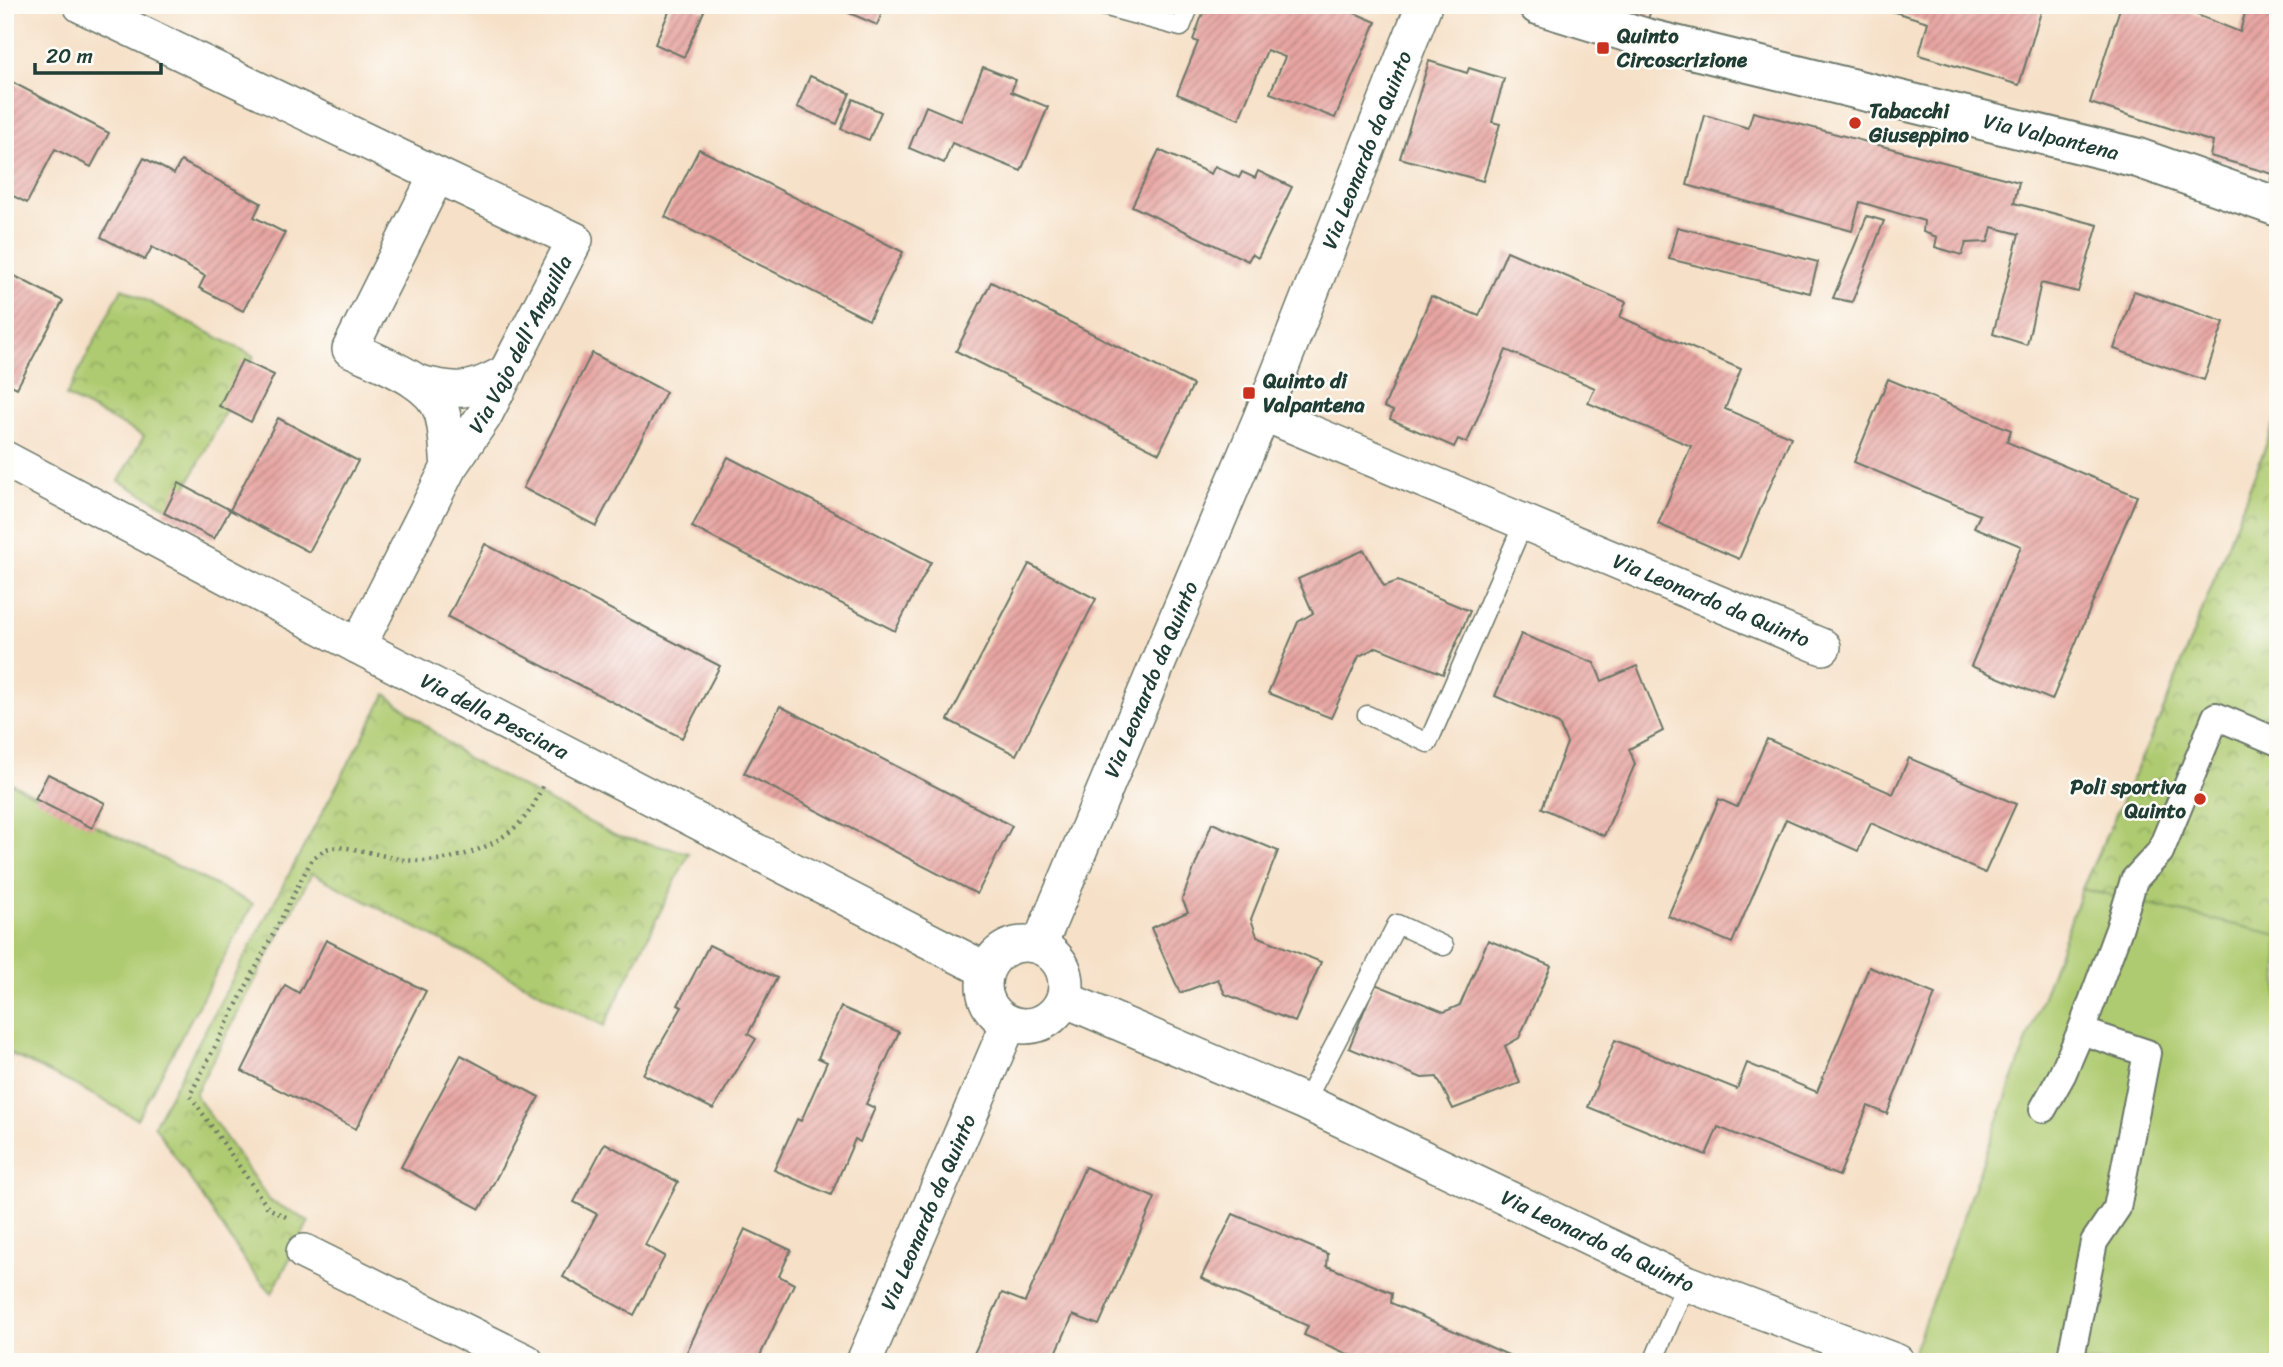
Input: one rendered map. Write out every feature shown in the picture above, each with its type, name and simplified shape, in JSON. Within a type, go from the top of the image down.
[{"type":"street","name":"Via Vajo dell'Anguilla","points":[[81,5],[575,240],[484,416],[449,467],[358,646]]},
{"type":"street","name":"Via Leonardo da Quinto","points":[[1039,946],[1263,412],[1424,5]]},
{"type":"street","name":"Via Valpantena","points":[[1538,5],[1646,38],[2138,158],[2278,207]]},
{"type":"street","name":"Via Vajo dell'Anguilla","points":[[438,175],[350,349],[419,383],[433,396],[442,413],[449,467]]},
{"type":"street","points":[[419,383],[450,391],[471,389],[507,372]]},
{"type":"street","name":"Via Leonardo da Quinto","points":[[1263,412],[1823,647]]},
{"type":"street","name":"Via della Pesciara","points":[[5,459],[358,646],[986,970]]},
{"type":"street","points":[[2043,1109],[2062,1075],[2081,1031],[2134,880],[2160,852],[2216,716],[2278,742]]},
{"type":"street","points":[[1027,944],[1039,946],[1050,953],[1064,973],[1066,986],[1063,999],[1048,1019],[1035,1025],[1010,1023],[999,1017],[985,996],[986,970],[992,959],[1002,950],[1027,944]]},
{"type":"street","name":"Via Leonardo da Quinto","points":[[1063,999],[1305,1102],[1686,1283],[1897,1362]]},
{"type":"street","name":"Via Leonardo da Quinto","points":[[864,1362],[1010,1023]]},
{"type":"street","points":[[2070,1362],[2094,1242],[2117,1208],[2147,1053],[2081,1031]]},
{"type":"street","points":[[304,1252],[526,1362]]},
{"type":"lane","points":[[1100,5],[1181,27],[1190,5]]},
{"type":"lane","points":[[1367,715],[1428,743],[1524,522]]},
{"type":"lane","points":[[1305,1102],[1397,924],[1444,946]]},
{"type":"lane","points":[[1653,1362],[1686,1283]]},
{"type":"path","points":[[304,1252],[314,1231],[268,1208],[190,1095],[298,883],[312,859],[330,848],[401,860],[436,860],[465,855],[489,844],[509,832],[528,812],[561,751]]},
{"type":"green space","points":[[122,288],[254,356],[174,511],[119,481],[144,436],[66,396]]},
{"type":"green space","name":"Poli sportiva Quinto","points":[[2278,414],[2278,1362],[1910,1362],[2082,889],[2164,709]]},
{"type":"green space","points":[[2278,415],[2278,935],[2082,889],[2164,709]]},
{"type":"green space","points":[[386,694],[468,759],[616,836],[689,853],[604,1026],[312,873],[195,1094],[270,1201],[309,1221],[272,1293],[251,1270],[154,1125]]},
{"type":"green space","points":[[5,780],[253,904],[137,1119],[5,1051]]},
{"type":"building","points":[[672,5],[690,5],[704,11],[684,57],[655,44]]},
{"type":"building","points":[[831,5],[885,5],[877,25]]},
{"type":"building","points":[[1206,5],[1336,5],[1376,22],[1335,118],[1270,93],[1285,57],[1267,50],[1239,119],[1177,94],[1198,42],[1193,40]]},
{"type":"building","points":[[1588,5],[1653,5],[1645,27]]},
{"type":"building","points":[[1871,5],[2043,5],[2019,85],[1919,55],[1928,22]]},
{"type":"building","points":[[2121,5],[2172,5],[2240,32],[2247,5],[2278,5],[2278,195],[2269,192],[2273,174],[2210,156],[2213,142],[2090,103]]},
{"type":"building","points":[[1429,61],[1467,73],[1469,68],[1504,79],[1492,122],[1500,124],[1483,181],[1400,158]]},
{"type":"building","points":[[983,67],[1016,80],[1011,92],[1048,107],[1021,171],[952,143],[944,163],[909,148],[926,106],[961,121]]},
{"type":"building","points":[[810,76],[850,93],[837,124],[797,107]]},
{"type":"building","points":[[12,82],[109,133],[91,167],[55,149],[27,203],[5,192],[5,96]]},
{"type":"building","points":[[853,99],[881,112],[869,140],[841,129]]},
{"type":"building","points":[[1753,112],[2019,182],[2014,203],[2098,225],[2078,292],[2041,283],[2027,345],[1993,334],[2019,234],[1992,227],[1988,242],[1966,243],[1962,255],[1935,247],[1937,237],[1923,232],[1924,221],[1860,202],[1852,231],[1687,185],[1705,115],[1748,128]]},
{"type":"building","points":[[699,149],[903,252],[869,320],[665,217]]},
{"type":"building","points":[[1159,150],[1211,174],[1215,166],[1239,178],[1242,172],[1255,178],[1258,171],[1292,187],[1258,258],[1252,254],[1248,261],[1132,206]]},
{"type":"building","points":[[144,158],[174,174],[181,161],[261,203],[254,217],[285,233],[243,311],[199,288],[205,276],[152,247],[145,260],[101,237]]},
{"type":"building","points":[[1867,216],[1884,221],[1852,302],[1833,298]]},
{"type":"building","points":[[1677,227],[1818,262],[1810,293],[1669,259]]},
{"type":"building","points":[[1507,251],[1626,302],[1620,317],[1741,369],[1725,409],[1791,437],[1739,559],[1658,524],[1691,446],[1588,403],[1595,388],[1506,350],[1467,443],[1458,439],[1454,447],[1390,419],[1393,411],[1384,407],[1431,296],[1479,316]]},
{"type":"building","points":[[5,271],[63,301],[17,388],[5,382]]},
{"type":"building","points":[[991,282],[1193,385],[1159,453],[956,351]]},
{"type":"building","points":[[2134,291],[2224,322],[2204,380],[2114,349]]},
{"type":"building","points":[[592,353],[666,392],[596,526],[523,488]]},
{"type":"building","points":[[242,360],[274,375],[251,422],[219,406]]},
{"type":"building","points":[[1888,379],[2011,430],[2007,442],[2137,496],[2052,700],[1971,666],[2021,546],[1974,527],[1980,515],[1854,462]]},
{"type":"building","points":[[278,418],[358,461],[309,552],[230,510]]},
{"type":"building","points":[[728,457],[931,562],[895,631],[692,527]]},
{"type":"building","points":[[179,483],[230,510],[214,539],[164,513]]},
{"type":"building","points":[[485,544],[720,666],[682,738],[448,617]]},
{"type":"building","points":[[1364,550],[1384,586],[1398,581],[1470,611],[1443,674],[1377,647],[1359,656],[1331,718],[1268,693],[1298,622],[1313,613],[1298,579]]},
{"type":"building","points":[[1029,564],[1096,599],[1016,755],[948,720]]},
{"type":"building","points":[[1521,634],[1594,663],[1602,681],[1637,666],[1663,731],[1629,749],[1635,764],[1604,836],[1542,808],[1567,743],[1559,724],[1495,696]]},
{"type":"building","points":[[780,706],[1012,826],[977,894],[744,773]]},
{"type":"building","points":[[1767,739],[1893,794],[1909,758],[2016,804],[1985,873],[1871,823],[1858,851],[1786,819],[1732,943],[1668,916],[1719,799],[1737,807]]},
{"type":"building","points":[[48,774],[105,803],[92,828],[35,799]]},
{"type":"building","points":[[1212,823],[1278,851],[1251,919],[1257,936],[1321,962],[1295,1022],[1225,994],[1218,979],[1180,993],[1151,928],[1188,912],[1182,899]]},
{"type":"building","points":[[326,940],[426,991],[356,1129],[242,1071],[285,985],[299,993]]},
{"type":"building","points":[[1488,940],[1551,966],[1519,1038],[1505,1046],[1520,1083],[1453,1109],[1437,1077],[1422,1078],[1349,1048],[1375,984],[1444,1012],[1460,1005]]},
{"type":"building","points":[[709,945],[777,978],[748,1034],[756,1039],[713,1109],[643,1074],[682,1007],[678,1005]]},
{"type":"building","points":[[1869,967],[1935,994],[1887,1114],[1868,1106],[1839,1176],[1718,1127],[1706,1155],[1588,1107],[1615,1040],[1737,1089],[1747,1063],[1817,1092]]},
{"type":"building","points":[[841,1007],[899,1032],[866,1104],[875,1108],[860,1142],[855,1139],[831,1195],[774,1170],[797,1119],[801,1121],[827,1062],[818,1058]]},
{"type":"building","points":[[461,1055],[539,1097],[480,1209],[401,1167]]},
{"type":"building","points":[[605,1143],[678,1182],[645,1245],[665,1256],[634,1315],[563,1277],[597,1214],[574,1202]]},
{"type":"building","points":[[1085,1167],[1155,1198],[1099,1325],[1073,1315],[1052,1362],[970,1362],[1002,1293],[1025,1302]]},
{"type":"building","points":[[1233,1214],[1328,1254],[1327,1266],[1392,1293],[1391,1303],[1524,1362],[1366,1362],[1304,1335],[1308,1326],[1201,1278]]},
{"type":"building","points":[[745,1229],[791,1250],[779,1276],[794,1284],[777,1320],[757,1362],[682,1362]]},
{"type":"place","name":"Quinto Circoscrizione","points":[[1603,48]]},
{"type":"place","name":"Tabacchi Giuseppino","points":[[1855,123]]},
{"type":"place","name":"Quinto di Valpantena","points":[[1249,393]]},
{"type":"place","name":"Poli sportiva Quinto","points":[[2200,799]]}]
